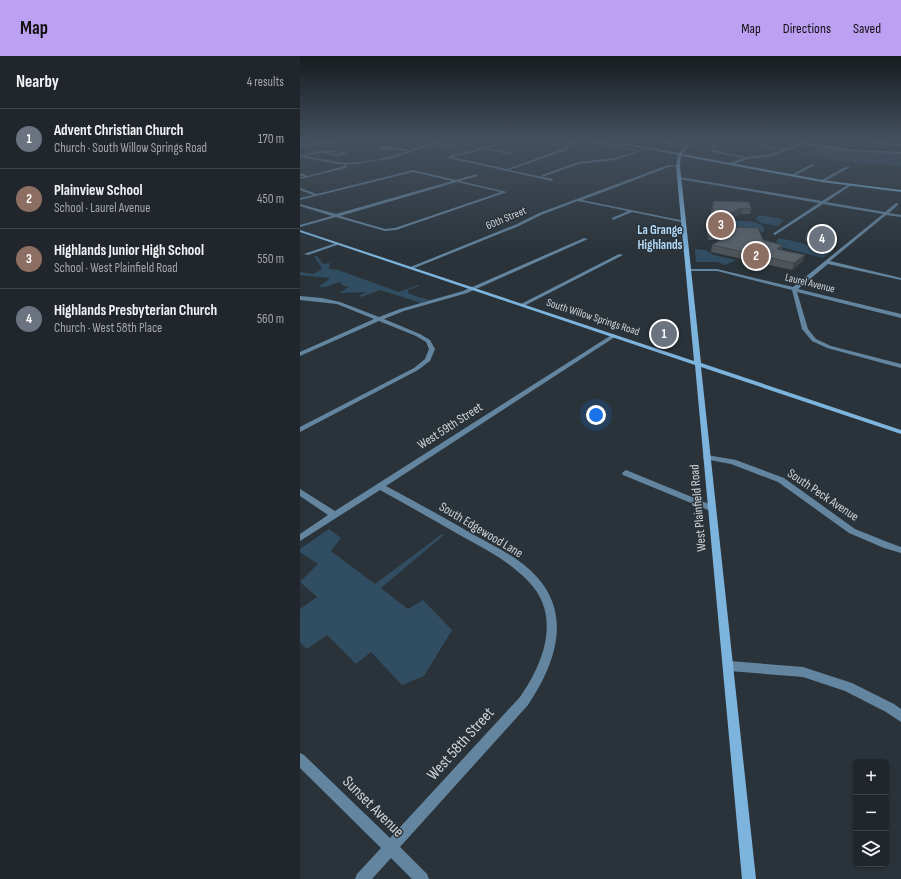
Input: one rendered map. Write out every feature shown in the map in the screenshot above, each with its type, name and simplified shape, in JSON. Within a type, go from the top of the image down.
[{"type":"main road","name":"West Plainfield Road","points":[[680,178],[749,879]]},
{"type":"main road","points":[[807,178],[901,192]]},
{"type":"main road","name":"South Willow Springs Road","points":[[300,231],[901,432]]},
{"type":"street","points":[[300,199],[384,178]]},
{"type":"street","points":[[300,205],[385,230],[396,229],[505,192],[502,190],[446,178]]},
{"type":"street","points":[[300,226],[466,178]]},
{"type":"street","name":"60th Street","points":[[410,268],[635,178]]},
{"type":"street","points":[[682,178],[901,216]]},
{"type":"street","points":[[822,181],[827,178]]},
{"type":"street","points":[[775,234],[824,203],[849,185]]},
{"type":"street","points":[[300,189],[318,195]]},
{"type":"street","points":[[578,200],[685,222]]},
{"type":"street","points":[[898,204],[794,290],[805,329],[814,340],[829,347],[901,366]]},
{"type":"street","points":[[612,220],[632,211]]},
{"type":"street","points":[[300,354],[402,310],[472,289],[586,239]]},
{"type":"street","points":[[306,254],[338,244]]},
{"type":"street","points":[[522,305],[621,255]]},
{"type":"street","points":[[827,262],[901,279]]},
{"type":"street","name":"Laurel Avenue","points":[[690,270],[717,270],[901,316]]},
{"type":"street","points":[[300,298],[338,303],[377,320],[412,332],[428,341],[432,349],[428,360],[416,369],[300,430]]},
{"type":"street","name":"West 59th Street","points":[[300,538],[613,336]]},
{"type":"street","name":"South Peck Avenue","points":[[707,457],[733,462],[781,480],[852,531],[887,546],[901,550]]},
{"type":"street","points":[[626,473],[712,508]]},
{"type":"street","name":"South Edgewood Lane","points":[[379,486],[485,545],[526,573],[540,588],[547,600],[551,615]]},
{"type":"street","points":[[300,492],[334,515]]},
{"type":"street","name":"West 58th Street","points":[[362,879],[524,700],[534,686],[548,654],[552,634],[551,615]]},
{"type":"street","points":[[729,666],[803,672],[848,687],[890,708],[901,716]]},
{"type":"street","name":"Sunset Avenue","points":[[300,759],[422,879]]},
{"type":"shaded area","points":[[759,215],[784,220],[778,226],[761,223],[756,219]]},
{"type":"shaded area","points":[[734,221],[749,221],[757,223],[764,227],[764,232],[736,230]]},
{"type":"shaded area","points":[[779,238],[834,250],[823,258],[777,246],[775,243],[778,242],[776,241]]},
{"type":"shaded area","points":[[695,249],[705,250],[714,255],[736,260],[725,265],[717,262],[696,262]]},
{"type":"shaded area","points":[[314,256],[317,256],[323,264],[330,263],[329,269],[338,270],[399,292],[418,285],[419,286],[408,290],[408,293],[431,300],[421,303],[380,290],[361,297],[359,296],[366,292],[339,293],[349,287],[341,285],[342,282],[325,287],[319,287],[330,278],[300,275],[300,272],[313,274],[322,269]]},
{"type":"shaded area","points":[[329,529],[341,538],[331,551],[375,584],[442,534],[444,535],[381,588],[408,609],[423,600],[452,630],[424,676],[402,685],[371,652],[356,664],[327,635],[307,649],[300,642],[300,609],[317,597],[300,582],[318,564],[300,552],[300,549]]},
{"type":"building","points":[[713,201],[749,202],[751,209],[742,208],[728,214],[732,227],[758,228],[763,240],[782,245],[777,249],[805,255],[794,263],[712,245],[731,234],[709,233],[707,226],[716,226],[712,206],[714,206]]},
{"type":"building","points":[[824,226],[832,228],[822,236],[806,233],[814,227],[821,228]]},
{"type":"building","points":[[659,321],[670,321],[670,334],[658,334]]},
{"type":"place","name":"Highlands Junior High School","points":[[721,225]]},
{"type":"place","name":"Highlands Presbyterian Church","points":[[822,239]]},
{"type":"place","name":"Plainview School","points":[[756,256]]},
{"type":"place","name":"Advent Christian Church","points":[[664,334]]},
{"type":"district","name":"La Grange Highlands","points":[[660,238]]}]
